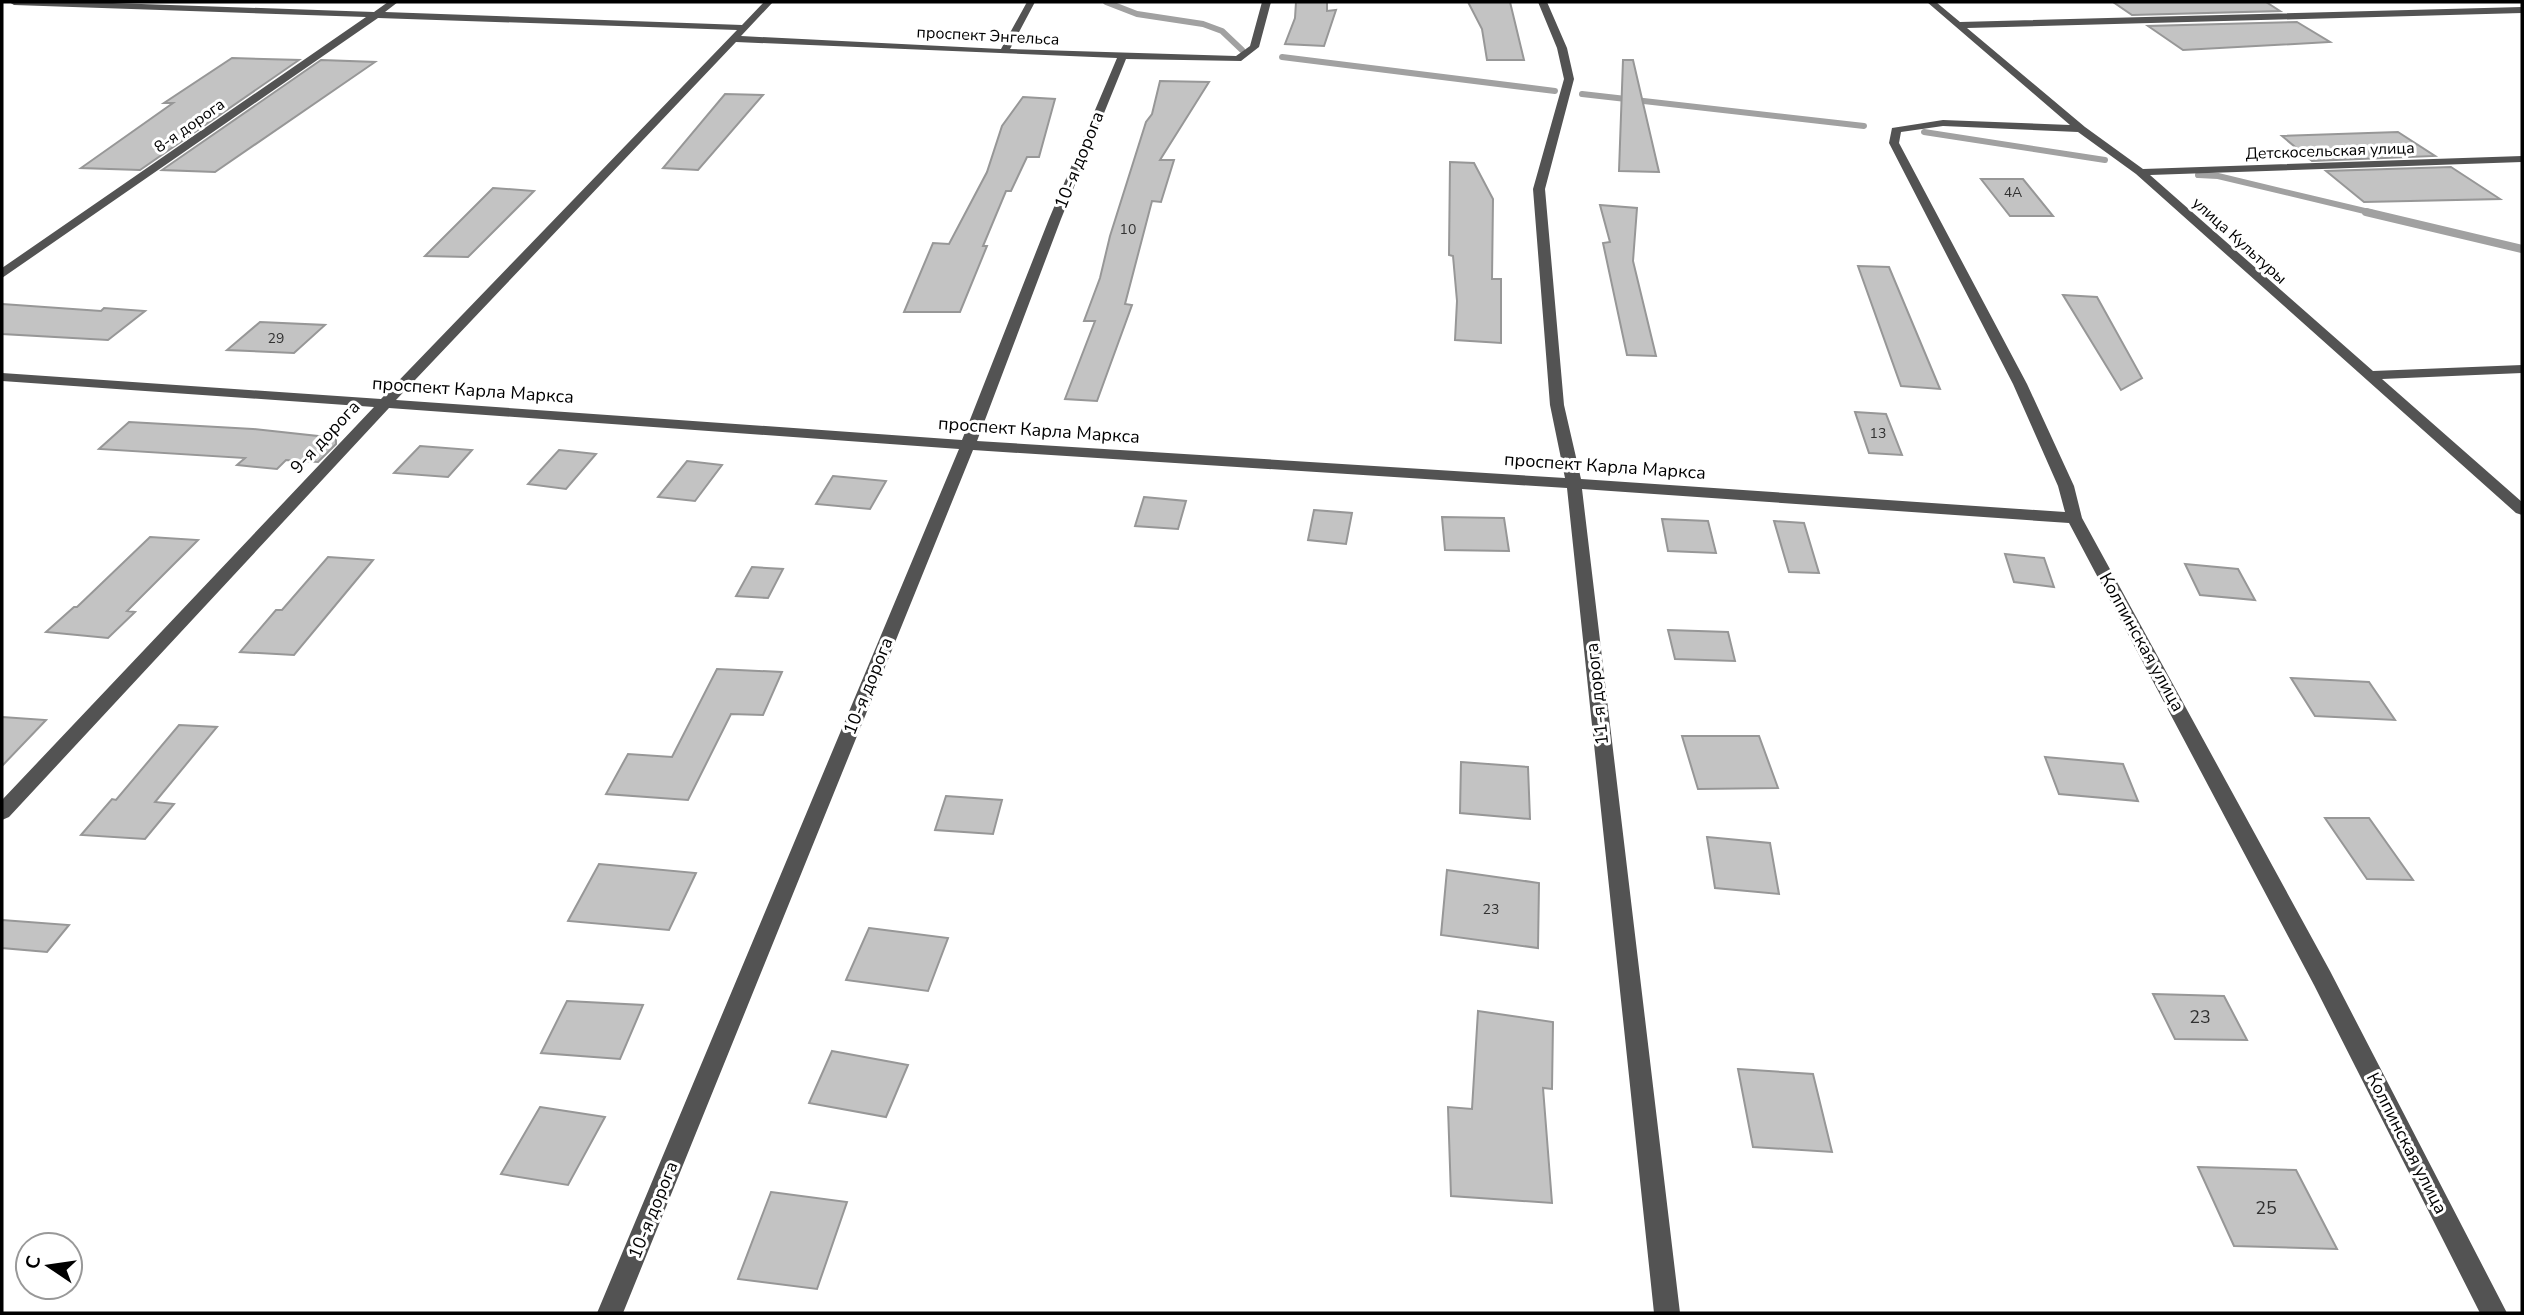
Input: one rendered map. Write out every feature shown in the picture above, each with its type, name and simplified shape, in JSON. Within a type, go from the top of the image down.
[{"type":"street","points":[[14,2],[746,28]]},
{"type":"street","points":[[2,12],[22,2]]},
{"type":"street","name":"8-я дорога","points":[[2,274],[394,2]]},
{"type":"street","name":"9-я дорога","points":[[2,812],[386,403],[769,2]]},
{"type":"street","points":[[1004,52],[1031,2]]},
{"type":"street","name":"проспект Энгельса","points":[[736,39],[1122,57],[1238,59],[1254,47],[1267,2]]},
{"type":"street","name":"11-я дорога","points":[[1544,2],[1562,48],[1569,79],[1539,189],[1557,405],[1574,484],[1667,1313]]},
{"type":"street","name":"улица Культуры","points":[[1931,2],[2081,129],[2140,172],[2522,510]]},
{"type":"street","points":[[1959,25],[2522,10]]},
{"type":"street","name":"10-я дорога","points":[[610,1313],[968,445],[1055,219],[1122,57]]},
{"type":"street","name":"Колпинская улица","points":[[2081,129],[1943,122],[1896,130],[1894,143],[2020,384],[2066,486],[2074,518],[2316,966],[2494,1313]]},
{"type":"street","name":"Детскосельская улица","points":[[2140,172],[2522,159]]},
{"type":"street","points":[[2367,375],[2522,369]]},
{"type":"street","name":"проспект Карла Маркса","points":[[2,377],[968,445],[1895,504],[2074,518]]},
{"type":"building","points":[[1296,2],[1327,2],[1327,11],[1336,10],[1324,46],[1285,44],[1295,18]]},
{"type":"building","points":[[1468,2],[1510,2],[1524,60],[1487,60],[1482,29]]},
{"type":"building","points":[[2113,2],[2266,2],[2280,11],[2132,15]]},
{"type":"building","points":[[2297,22],[2330,42],[2183,50],[2148,26]]},
{"type":"building","points":[[232,58],[299,60],[140,170],[81,168],[173,103],[164,103]]},
{"type":"building","points":[[321,60],[375,62],[215,172],[162,170]]},
{"type":"building","points":[[1623,60],[1633,60],[1659,172],[1619,171]]},
{"type":"building","points":[[1160,81],[1209,82],[1160,160],[1174,160],[1161,202],[1152,201],[1125,304],[1132,305],[1097,401],[1065,399],[1095,321],[1084,321],[1100,278],[1110,236],[1146,122],[1152,114]]},
{"type":"building","points":[[725,94],[763,95],[698,170],[663,168]]},
{"type":"building","points":[[1023,97],[1055,99],[1039,157],[1027,157],[1011,191],[1006,191],[960,312],[904,312],[933,243],[949,244],[987,172],[1002,126]]},
{"type":"building","points":[[2398,132],[2435,156],[2312,161],[2282,136]]},
{"type":"building","points":[[1450,162],[1474,163],[1493,199],[1492,279],[1501,279],[1501,343],[1455,340],[1457,301],[1453,256],[1449,255]]},
{"type":"building","points":[[2451,167],[2500,199],[2364,202],[2326,171]]},
{"type":"building","points":[[1981,179],[2023,179],[2053,216],[2010,216]]},
{"type":"building","points":[[493,188],[534,191],[468,257],[425,256]]},
{"type":"building","points":[[1600,205],[1637,208],[1633,261],[1656,356],[1627,355],[1603,243],[1610,242]]},
{"type":"building","points":[[1858,266],[1889,267],[1940,389],[1901,386]]},
{"type":"building","points":[[2063,295],[2097,297],[2142,378],[2121,390]]},
{"type":"building","points":[[2,304],[101,311],[104,308],[145,311],[108,340],[2,334]]},
{"type":"building","points":[[260,322],[325,325],[294,353],[227,350]]},
{"type":"building","points":[[1855,412],[1886,414],[1902,455],[1869,453]]},
{"type":"building","points":[[129,422],[253,429],[336,438],[336,444],[318,462],[286,460],[277,469],[237,465],[245,458],[99,449]]},
{"type":"building","points":[[420,446],[472,450],[448,477],[394,473]]},
{"type":"building","points":[[559,450],[596,454],[566,489],[528,484]]},
{"type":"building","points":[[687,461],[722,465],[695,501],[658,497]]},
{"type":"building","points":[[833,476],[886,481],[870,509],[816,504]]},
{"type":"building","points":[[1144,497],[1186,501],[1178,529],[1135,526]]},
{"type":"building","points":[[1314,510],[1352,513],[1346,544],[1308,540]]},
{"type":"building","points":[[1442,517],[1504,518],[1509,551],[1445,550]]},
{"type":"building","points":[[1662,519],[1708,521],[1716,553],[1668,551]]},
{"type":"building","points":[[1774,521],[1804,523],[1819,573],[1789,572]]},
{"type":"building","points":[[150,537],[198,540],[127,611],[135,612],[108,638],[46,632],[77,607]]},
{"type":"building","points":[[2005,554],[2044,558],[2054,587],[2014,582]]},
{"type":"building","points":[[328,557],[373,560],[294,655],[240,652],[276,610],[282,610]]},
{"type":"building","points":[[2185,564],[2238,569],[2255,600],[2200,595]]},
{"type":"building","points":[[752,567],[783,569],[768,598],[736,596]]},
{"type":"building","points":[[1668,630],[1728,632],[1735,661],[1675,659]]},
{"type":"building","points":[[717,669],[782,672],[763,715],[731,714],[688,800],[606,794],[628,754],[672,757]]},
{"type":"building","points":[[2291,678],[2369,682],[2395,720],[2315,716]]},
{"type":"building","points":[[2,717],[46,720],[2,766]]},
{"type":"building","points":[[179,725],[217,727],[155,802],[174,804],[145,839],[81,835],[112,799],[116,800]]},
{"type":"building","points":[[1682,736],[1759,736],[1778,788],[1698,789]]},
{"type":"building","points":[[2045,757],[2123,764],[2138,801],[2059,794]]},
{"type":"building","points":[[1461,762],[1528,767],[1530,819],[1460,813]]},
{"type":"building","points":[[946,796],[1002,800],[993,834],[935,830]]},
{"type":"building","points":[[2325,818],[2369,818],[2413,880],[2367,879]]},
{"type":"building","points":[[1707,837],[1770,843],[1779,894],[1715,888]]},
{"type":"building","points":[[599,864],[696,873],[669,930],[568,921]]},
{"type":"building","points":[[1447,870],[1539,883],[1538,948],[1441,935]]},
{"type":"building","points":[[2,920],[69,925],[47,952],[2,948]]},
{"type":"building","points":[[869,928],[948,938],[928,991],[846,980]]},
{"type":"building","points":[[2153,994],[2224,996],[2247,1040],[2175,1039]]},
{"type":"building","points":[[567,1001],[643,1005],[620,1059],[541,1053]]},
{"type":"building","points":[[1478,1011],[1553,1022],[1552,1089],[1543,1088],[1552,1203],[1451,1196],[1448,1107],[1472,1109]]},
{"type":"building","points":[[832,1051],[908,1065],[886,1117],[809,1103]]},
{"type":"building","points":[[1738,1069],[1813,1074],[1832,1152],[1753,1147]]},
{"type":"building","points":[[540,1107],[605,1117],[568,1185],[501,1174]]},
{"type":"building","points":[[2198,1167],[2296,1170],[2337,1249],[2234,1246]]},
{"type":"building","points":[[771,1192],[847,1202],[817,1289],[738,1279]]},
{"type":"waterway","points":[[1106,2],[1137,14],[1203,24],[1222,31],[1242,50]]},
{"type":"waterway","points":[[1282,57],[1555,91]]},
{"type":"waterway","points":[[1582,94],[1864,126]]},
{"type":"waterway","points":[[1924,132],[2105,160]]},
{"type":"waterway","points":[[2198,175],[2218,176],[2373,213]]},
{"type":"waterway","points":[[2366,212],[2522,249]]}]
